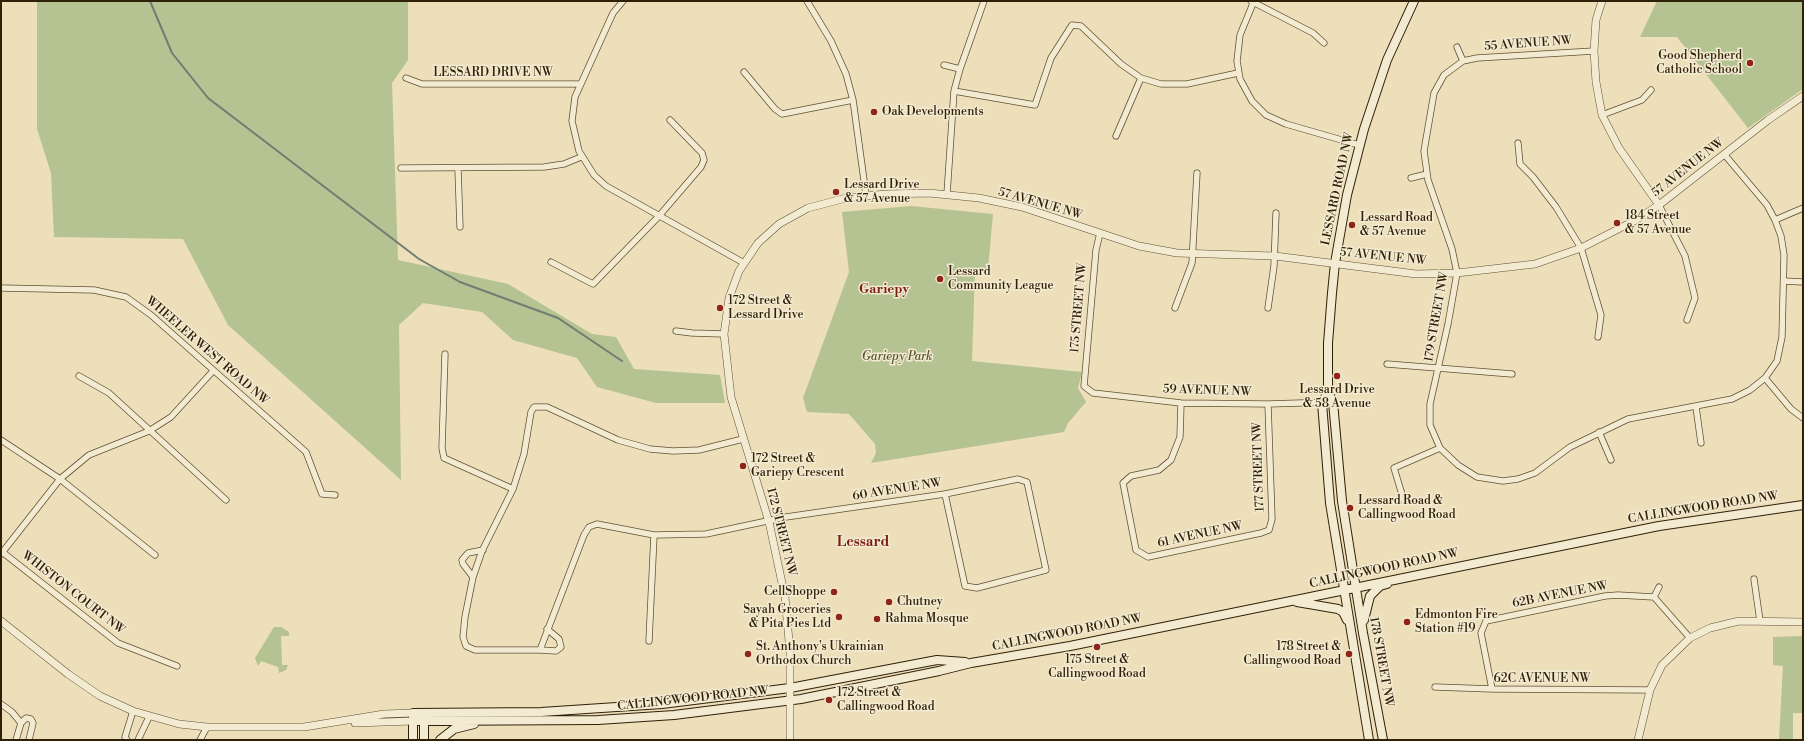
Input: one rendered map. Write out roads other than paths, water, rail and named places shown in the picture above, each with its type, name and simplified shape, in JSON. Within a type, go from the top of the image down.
[{"type":"main road","name":"LESSARD ROAD NW","points":[[1356,587],[1340,488],[1333,402],[1328,392],[1329,329],[1335,263],[1347,195],[1360,145],[1387,60],[1414,1]]},
{"type":"main road","points":[[1328,392],[1322,402],[1326,476],[1344,590]]},
{"type":"main road","name":"CALLINGWOOD ROAD NW","points":[[424,717],[492,722],[598,720],[674,715],[791,700],[939,671],[971,663],[1070,646],[1659,526],[1803,505]]},
{"type":"main road","points":[[1363,633],[1365,612],[1370,596],[1380,586],[1401,578]]},
{"type":"main road","name":"178 STREET NW","points":[[1356,587],[1383,740]]},
{"type":"main road","name":"178 STREET NW","points":[[1344,590],[1352,630],[1368,740]]},
{"type":"main road","points":[[1291,601],[1338,609],[1343,612],[1352,630]]},
{"type":"main road","name":"CALLINGWOOD ROAD NW","points":[[413,717],[541,712],[662,704],[790,688],[937,660],[971,663]]},
{"type":"main road","points":[[413,717],[413,740]]},
{"type":"main road","points":[[424,717],[424,740]]},
{"type":"main road","points":[[440,740],[454,729],[469,724],[492,722]]},
{"type":"street","points":[[622,1],[613,13],[575,97],[572,121],[574,137],[581,157],[594,175],[606,186],[744,263]]},
{"type":"street","points":[[806,1],[817,16],[839,58],[853,100],[866,195]]},
{"type":"street","points":[[947,194],[954,90],[984,1]]},
{"type":"street","points":[[1602,1],[1596,20],[1594,51],[1596,82],[1602,115],[1619,148],[1659,205],[1685,256],[1695,298],[1687,320]]},
{"type":"street","points":[[1324,43],[1313,33],[1253,2],[1238,42],[1236,61],[1238,73],[1243,86],[1252,101],[1260,110],[1274,119],[1286,124],[1360,145]]},
{"type":"street","points":[[954,90],[1035,105],[1052,58],[1072,25],[1081,26],[1121,64],[1142,78],[1161,84],[1187,84],[1238,73]]},
{"type":"street","points":[[1457,47],[1463,61]]},
{"type":"street","name":"55 AVENUE NW","points":[[1463,61],[1477,58],[1594,51]]},
{"type":"street","name":"179 STREET NW","points":[[1463,61],[1444,75],[1434,93],[1424,151],[1427,174],[1452,249],[1457,273],[1439,370],[1430,404],[1430,425],[1440,448],[1458,465],[1477,477],[1503,481],[1518,479],[1535,473],[1570,447],[1599,432]]},
{"type":"street","points":[[944,65],[960,69]]},
{"type":"street","points":[[744,72],[775,109],[782,114],[853,100]]},
{"type":"street","name":"LESSARD DRIVE NW","points":[[406,78],[422,84],[580,84]]},
{"type":"street","points":[[1116,136],[1142,78]]},
{"type":"street","points":[[1602,115],[1642,100],[1651,90]]},
{"type":"street","name":"57 AVENUE NW","points":[[808,208],[828,201],[866,195],[902,193],[947,194],[1022,207],[1151,249],[1193,254],[1275,256],[1416,274],[1457,273],[1535,264],[1581,248],[1622,227],[1659,205],[1781,110],[1803,96]]},
{"type":"street","points":[[552,262],[593,284],[659,216],[704,163],[702,153],[670,120]]},
{"type":"street","points":[[1518,143],[1520,164],[1533,177],[1556,207],[1581,248],[1601,315],[1598,337]]},
{"type":"street","points":[[1611,460],[1599,432],[1628,419],[1732,399],[1750,390],[1765,378],[1777,361],[1782,336],[1784,281],[1784,255],[1781,236],[1775,220],[1766,205],[1724,154]]},
{"type":"street","points":[[401,168],[544,168],[564,164],[581,157]]},
{"type":"street","points":[[458,169],[460,227]]},
{"type":"street","points":[[1176,308],[1191,270],[1197,173]]},
{"type":"street","points":[[1411,178],[1427,174]]},
{"type":"street","name":"172 STREET NW","points":[[790,740],[791,700],[788,618],[769,522],[743,439],[729,386],[724,334],[732,289],[744,263],[765,236],[779,224],[808,208]]},
{"type":"street","points":[[1775,220],[1803,208]]},
{"type":"street","points":[[1268,308],[1275,256],[1276,213]]},
{"type":"street","name":"175 STREET NW","points":[[1084,386],[1095,258],[1100,233]]},
{"type":"street","points":[[1784,281],[1803,282]]},
{"type":"street","name":"WHEELER WEST ROAD NW","points":[[1,288],[94,290],[126,298],[151,314],[306,452],[322,494],[335,495]]},
{"type":"street","points":[[676,331],[724,334]]},
{"type":"street","points":[[445,354],[442,440],[444,458],[513,489]]},
{"type":"street","points":[[1387,364],[1439,370],[1512,374]]},
{"type":"street","points":[[1,552],[60,479],[89,455],[150,431],[171,417],[214,371]]},
{"type":"street","points":[[79,376],[109,393],[226,500]]},
{"type":"street","points":[[1765,378],[1791,409],[1803,418]]},
{"type":"street","name":"59 AVENUE NW","points":[[1084,386],[1093,393],[1181,403],[1268,404],[1333,402]]},
{"type":"street","name":"61 AVENUE NW","points":[[1181,403],[1180,437],[1171,460],[1159,470],[1131,476],[1123,483],[1136,550],[1148,557],[1269,530]]},
{"type":"street","name":"177 STREET NW","points":[[1268,404],[1272,519],[1269,530]]},
{"type":"street","points":[[540,650],[548,630],[559,639],[561,647],[556,651],[475,650],[466,646],[463,637],[465,617],[473,577],[483,550],[513,489],[525,448],[530,412],[534,407],[538,406],[552,409],[618,440],[650,449],[699,450],[743,439]]},
{"type":"street","points":[[1696,407],[1701,443]]},
{"type":"street","points":[[1,440],[60,479],[155,555]]},
{"type":"street","points":[[1404,501],[1394,468],[1440,448]]},
{"type":"street","name":"60 AVENUE NW","points":[[548,630],[584,534],[589,527],[602,525],[654,535],[706,534],[795,516],[945,494],[1018,479],[1027,482],[1046,570],[977,588],[965,586],[945,494]]},
{"type":"street","points":[[649,641],[654,535]]},
{"type":"street","points":[[473,577],[463,564],[462,560],[468,554],[483,550]]},
{"type":"street","name":"WHISTON COURT NW","points":[[1,552],[118,643],[177,666]]},
{"type":"street","points":[[1754,579],[1760,621]]},
{"type":"street","points":[[1659,587],[1654,597],[1690,638]]},
{"type":"street","name":"62B AVENUE NW","points":[[1492,690],[1481,633],[1486,620],[1605,596],[1618,595],[1654,597]]},
{"type":"street","points":[[1,621],[68,674],[100,696],[133,712],[179,724],[207,727],[304,727],[384,714],[413,717]]},
{"type":"street","points":[[1638,740],[1650,690],[1662,666],[1690,638],[1710,628],[1739,621],[1803,622]]},
{"type":"street","name":"62C AVENUE NW","points":[[1435,687],[1492,690],[1650,690]]},
{"type":"street","points":[[1,704],[12,712],[20,723]]},
{"type":"street","points":[[128,740],[124,737],[133,712]]},
{"type":"street","points":[[138,740],[149,717]]},
{"type":"street","points":[[16,740],[20,723],[26,718],[33,722],[29,740]]},
{"type":"street","points":[[200,740],[207,727]]},
{"type":"waterway","points":[[150,1],[172,53],[208,98],[419,259],[460,282],[558,318],[622,361]]},
{"type":"place","name":"Good Shepherd Catholic School","points":[[1750,63]]},
{"type":"place","name":"Oak Developments","points":[[874,112]]},
{"type":"place","name":"Lessard Drive & 57 Avenue","points":[[836,192]]},
{"type":"place","name":"184 Street & 57 Avenue","points":[[1617,223]]},
{"type":"place","name":"Lessard Road & 57 Avenue","points":[[1352,225]]},
{"type":"place","name":"Lessard Community League","points":[[940,279]]},
{"type":"place","name":"172 Street & Lessard Drive","points":[[720,308]]},
{"type":"place","name":"Lessard Drive & 58 Avenue","points":[[1337,376]]},
{"type":"place","name":"172 Street & Gariepy Crescent","points":[[743,466]]},
{"type":"place","name":"Lessard Road & Callingwood Road","points":[[1350,508]]},
{"type":"place","name":"CellShoppe","points":[[834,592]]},
{"type":"place","name":"Chutney","points":[[889,602]]},
{"type":"place","name":"Sayah Groceries & Pita Pies Ltd","points":[[839,617]]},
{"type":"place","name":"Rahma Mosque","points":[[877,619]]},
{"type":"place","name":"Edmonton Fire Station #19","points":[[1407,622]]},
{"type":"place","name":"175 Street & Callingwood Road","points":[[1097,647]]},
{"type":"place","name":"St. Anthony's Ukrainian Orthodox Church","points":[[748,654]]},
{"type":"place","name":"178 Street & Callingwood Road","points":[[1349,654]]},
{"type":"place","name":"172 Street & Callingwood Road","points":[[829,700]]},
{"type":"district","name":"Gariepy","points":[[884,290]]},
{"type":"district","name":"Lessard","points":[[863,543]]},
{"type":"park label","name":"Gariepy Park","points":[[897,357]]}]
